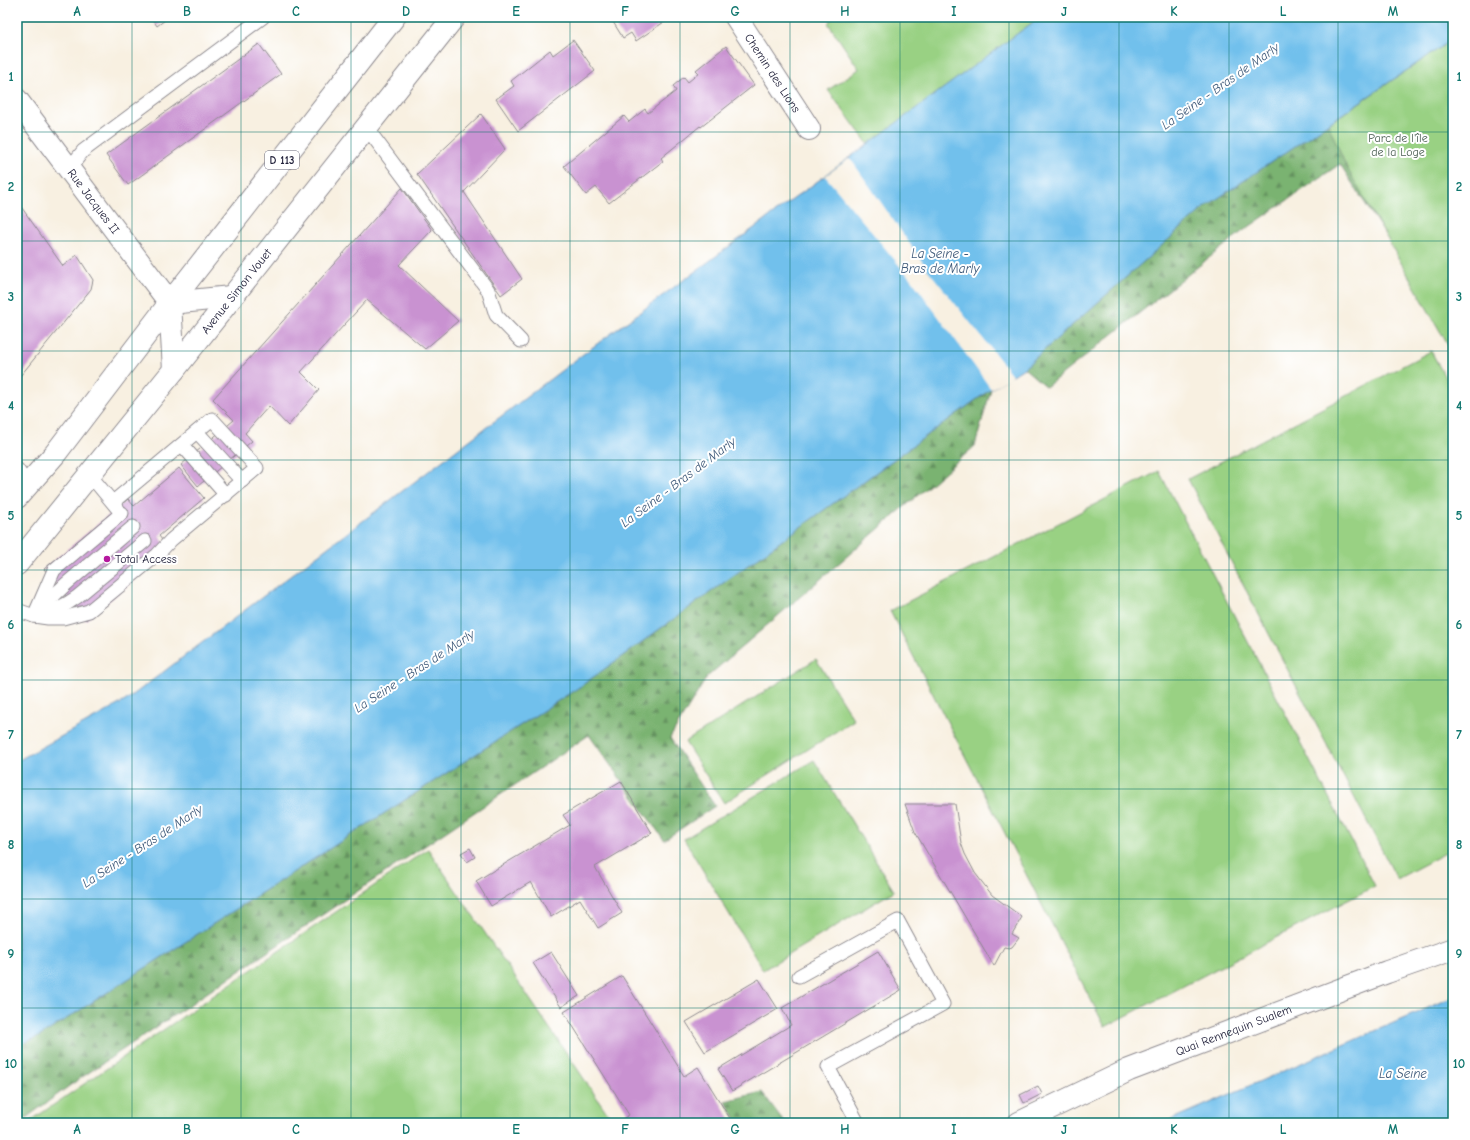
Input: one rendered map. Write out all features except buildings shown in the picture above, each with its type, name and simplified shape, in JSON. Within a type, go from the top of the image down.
[{"type":"main road","name":"D 113","points":[[21,484],[55,454],[170,303],[394,17]]},
{"type":"main road","name":"Avenue Simon Vouet","points":[[17,564],[174,370],[454,17]]},
{"type":"main road","name":"Chemin des Lions","points":[[736,17],[809,129]]},
{"type":"main road","name":"Rue Jacques II","points":[[17,100],[170,303]]},
{"type":"main road","points":[[174,370],[170,303],[231,297]]},
{"type":"main road","name":"Quai Rennequin Sualem","points":[[1018,1123],[1130,1070],[1387,972],[1453,949]]},
{"type":"lane","points":[[69,168],[83,151],[264,17]]},
{"type":"lane","points":[[366,127],[488,290],[496,315],[521,341]]},
{"type":"lane","points":[[17,610],[34,616],[48,618],[63,618],[89,611],[257,468],[212,419],[113,502]]},
{"type":"lane","points":[[197,432],[242,481]]},
{"type":"lane","points":[[182,444],[226,495]]},
{"type":"lane","points":[[89,474],[156,555]]},
{"type":"lane","points":[[34,616],[54,570],[122,513]]},
{"type":"lane","points":[[34,616],[66,584],[134,527]]},
{"type":"lane","points":[[34,616],[66,606],[145,541]]},
{"type":"lane","points":[[799,976],[898,921],[943,1004],[828,1067],[858,1123]]},
{"type":"green space","points":[[834,17],[1040,17],[868,144],[828,90],[859,69],[828,23]]},
{"type":"green space","points":[[1453,39],[1453,341],[1340,164],[1243,231],[1046,387],[1024,368],[1205,207]]},
{"type":"green space","name":"Parc de l'île de la Loge","points":[[1453,39],[1453,354],[1347,168],[1328,124]]},
{"type":"green space","points":[[1431,351],[1453,392],[1453,849],[1397,879],[1188,479]]},
{"type":"green space","points":[[991,389],[975,446],[707,677],[670,738],[715,806],[664,840],[589,735],[72,1084],[17,1123],[17,1046],[40,1036],[581,686]]},
{"type":"green space","points":[[1159,471],[1375,886],[1105,1027],[890,611]]},
{"type":"green space","points":[[816,659],[854,720],[724,803],[685,742]]},
{"type":"green space","points":[[814,760],[894,891],[763,970],[684,839]]},
{"type":"green space","points":[[428,849],[614,1123],[27,1123]]},
{"type":"green space","points":[[762,1092],[785,1123],[738,1123],[725,1101]]},
{"type":"water","name":"La Seine - Bras de Marly","points":[[1040,17],[1453,17],[1453,39],[1205,207],[1024,368],[991,389],[581,686],[40,1036],[17,1046],[17,761],[125,701],[582,355]]},
{"type":"water","name":"La Seine","points":[[1453,997],[1453,1123],[1164,1123]]},
{"type":"pier","points":[[850,158],[928,270],[1013,376],[991,389],[914,283],[825,176]]},
{"type":"place","name":"Total Access","points":[[107,559]]}]
